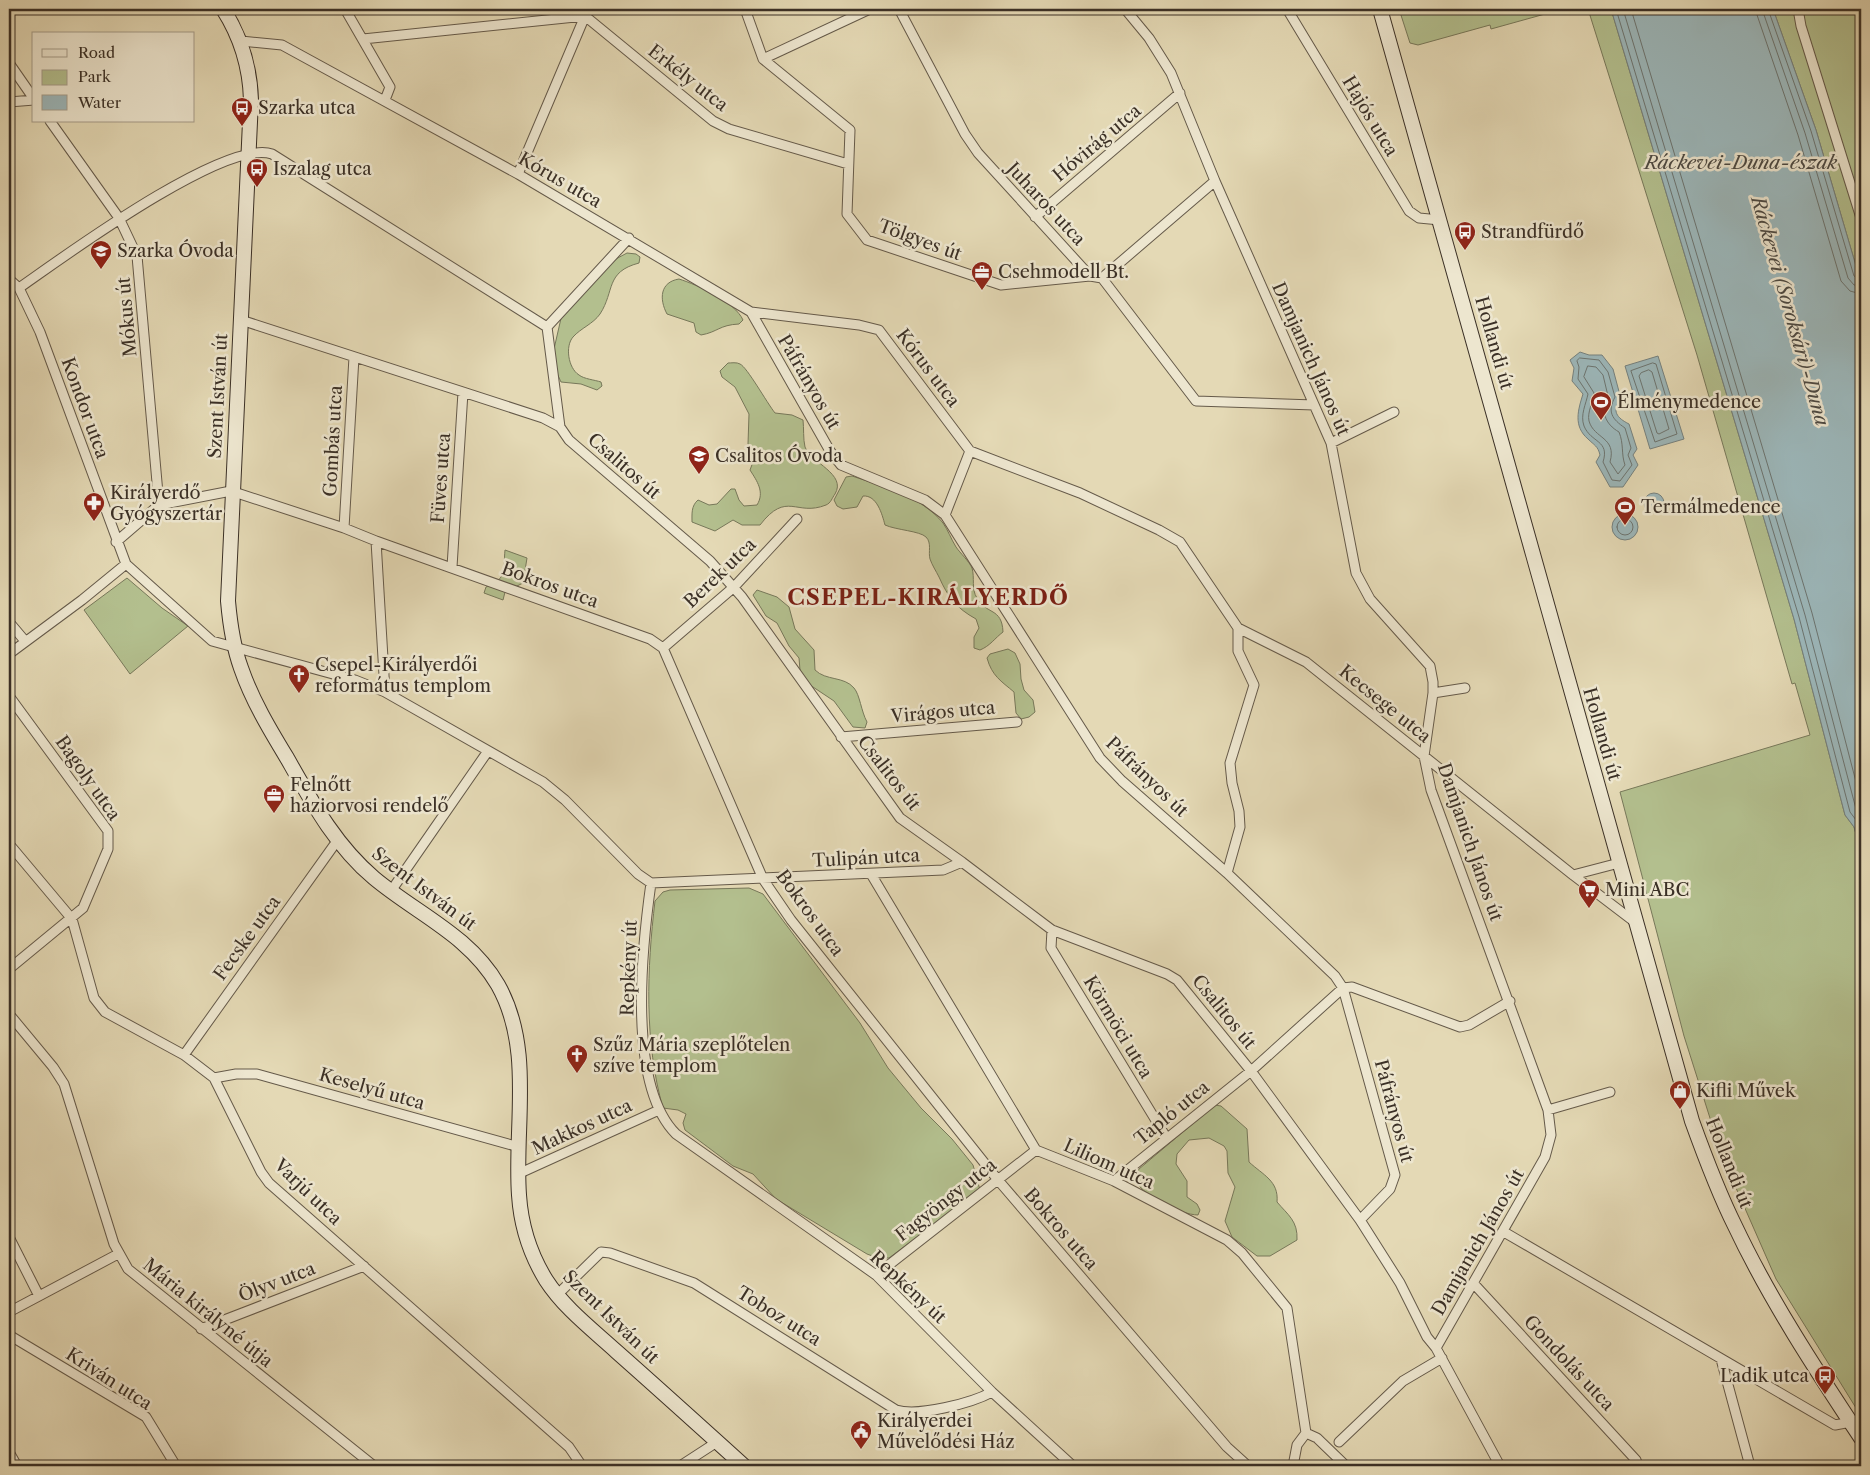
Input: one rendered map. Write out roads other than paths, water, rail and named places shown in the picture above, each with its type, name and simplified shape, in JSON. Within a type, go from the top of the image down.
[{"type":"street","name":"Szent István út","points":[[223,9],[241,42],[251,82],[241,320],[231,491],[228,600],[234,647],[248,688],[321,818],[337,840],[361,866],[391,891],[467,944],[498,986],[510,1014],[517,1038],[520,1066],[518,1174],[520,1210],[528,1245],[535,1261],[557,1295],[744,1466]]},
{"type":"street","points":[[346,9],[390,87],[385,100]]},
{"type":"street","points":[[745,9],[763,59],[870,9]]},
{"type":"street","name":"Juharos utca","points":[[899,9],[965,134],[990,168],[1090,276]]},
{"type":"street","name":"Damjanich János út","points":[[1125,9],[1161,57],[1180,93],[1215,181],[1331,443],[1356,573],[1370,599],[1430,666],[1433,693],[1424,756],[1431,790],[1510,1001],[1552,1126],[1549,1147],[1504,1232],[1436,1348]]},
{"type":"street","name":"Hajós utca","points":[[1287,9],[1409,211],[1419,218],[1440,220]]},
{"type":"street","name":"Hollandi út","points":[[1380,9],[1676,1072],[1714,1181],[1735,1226],[1773,1298],[1861,1438]]},
{"type":"street","points":[[1798,9],[1801,26],[1861,218]]},
{"type":"street","points":[[363,39],[583,13],[518,174]]},
{"type":"street","name":"Erkély utca","points":[[583,13],[713,121],[729,129],[848,164]]},
{"type":"street","name":"Kórus utca","points":[[241,42],[282,45],[518,174],[751,312],[859,325],[879,330],[970,452]]},
{"type":"street","name":"Tölgyes út","points":[[763,59],[850,130],[847,214],[867,240],[1001,285],[1090,276]]},
{"type":"street","points":[[9,63],[32,97]]},
{"type":"street","name":"Hóvirág utca","points":[[1035,217],[1180,93]]},
{"type":"street","points":[[9,102],[32,100]]},
{"type":"street","name":"Mókus út","points":[[51,122],[119,218],[136,256],[139,270],[159,505]]},
{"type":"street","points":[[19,288],[119,218],[225,160],[249,152],[264,151],[272,154],[547,327]]},
{"type":"street","points":[[1102,278],[1215,181]]},
{"type":"street","points":[[560,427],[547,327],[628,238]]},
{"type":"street","points":[[1090,276],[1102,278],[1196,401],[1314,406]]},
{"type":"street","name":"Kondor utca","points":[[9,280],[19,288],[40,332],[116,542],[126,564],[212,641],[234,647]]},
{"type":"street","name":"Páfrányos út","points":[[751,312],[830,451],[841,465],[925,500],[945,515],[1100,758],[1122,781],[1227,873],[1335,976],[1343,988],[1395,1176],[1390,1189],[1360,1220]]},
{"type":"street","name":"Csalitos út","points":[[241,320],[543,418],[560,427],[569,440],[710,561],[734,587],[900,818],[1052,930],[1167,974],[1177,980],[1251,1071],[1360,1220],[1400,1283],[1427,1337],[1436,1348]]},
{"type":"street","name":"Gombás utca","points":[[344,528],[354,357]]},
{"type":"street","name":"Füves utca","points":[[452,567],[463,392]]},
{"type":"street","points":[[1331,443],[1394,412]]},
{"type":"street","points":[[945,515],[970,452],[1080,493],[1180,542],[1238,628],[1238,651],[1254,685],[1230,763],[1240,827],[1227,873]]},
{"type":"street","points":[[116,542],[159,505],[231,491]]},
{"type":"street","name":"Bokros utca","points":[[231,491],[344,528],[452,567],[650,639],[663,648],[763,879],[791,920],[998,1180],[1227,1447],[1248,1466]]},
{"type":"street","name":"Berek utca","points":[[663,648],[734,587],[797,519]]},
{"type":"street","points":[[376,541],[385,692]]},
{"type":"street","points":[[9,654],[82,600],[126,564]]},
{"type":"street","points":[[9,622],[25,641]]},
{"type":"street","name":"Kecsege utca","points":[[1238,628],[1306,662],[1636,923]]},
{"type":"street","points":[[234,647],[355,680],[385,692],[557,792],[638,874],[651,883]]},
{"type":"street","points":[[1433,693],[1465,688]]},
{"type":"street","name":"Bagoly utca","points":[[9,696],[108,831],[108,849],[83,908],[9,969]]},
{"type":"street","name":"Virágos utca","points":[[841,737],[1017,722]]},
{"type":"street","points":[[391,891],[488,751]]},
{"type":"street","name":"Fecske utca","points":[[184,1055],[337,840]]},
{"type":"street","name":"Varjú utca","points":[[9,844],[72,919],[94,998],[105,1012],[184,1055],[214,1078],[266,1179],[569,1447],[582,1466]]},
{"type":"street","name":"Tulipán utca","points":[[651,883],[943,870],[962,862]]},
{"type":"street","points":[[1573,875],[1619,863]]},
{"type":"street","name":"Liliom utca","points":[[871,874],[1036,1150],[1114,1181],[1227,1240],[1242,1253],[1281,1300],[1290,1319],[1306,1433]]},
{"type":"street","name":"Repkény út","points":[[651,883],[642,955],[642,1009],[646,1059],[659,1110],[665,1123],[676,1134],[876,1275],[992,1392],[1073,1466]]},
{"type":"street","name":"Körmöci utca","points":[[1052,930],[1051,948],[1166,1137]]},
{"type":"street","points":[[1343,988],[1352,986],[1460,1027],[1469,1026],[1510,1001]]},
{"type":"street","name":"Tapló utca","points":[[1114,1181],[1166,1137],[1251,1071],[1343,988]]},
{"type":"street","name":"Mária királyné útja","points":[[9,1014],[53,1067],[64,1084],[118,1254],[128,1268],[374,1466]]},
{"type":"street","name":"Keselyű utca","points":[[214,1078],[236,1074],[257,1074],[519,1147]]},
{"type":"street","points":[[1548,1110],[1610,1092]]},
{"type":"street","name":"Makkos utca","points":[[518,1174],[659,1110]]},
{"type":"street","name":"Fagyöngy utca","points":[[876,1275],[1036,1150]]},
{"type":"street","points":[[1504,1232],[1835,1425],[1851,1422]]},
{"type":"street","points":[[9,1237],[39,1296]]},
{"type":"street","name":"Toboz utca","points":[[557,1295],[593,1257],[601,1252],[610,1253],[694,1283],[896,1410],[906,1413],[918,1412],[982,1398],[992,1392]]},
{"type":"street","points":[[9,1312],[118,1254]]},
{"type":"street","name":"Ölyv utca","points":[[202,1329],[364,1266]]},
{"type":"street","name":"Gondolás utca","points":[[1474,1284],[1636,1460],[1638,1466]]},
{"type":"street","name":"Kriván utca","points":[[9,1335],[146,1417],[176,1466]]},
{"type":"street","points":[[1436,1348],[1500,1466]]},
{"type":"street","points":[[1339,1442],[1403,1382],[1442,1358]]},
{"type":"street","points":[[1721,1359],[1750,1466]]},
{"type":"street","points":[[1292,1466],[1297,1445],[1306,1433],[1317,1438],[1346,1466]]},
{"type":"street","points":[[680,1466],[717,1442]]},
{"type":"street","points":[[9,1452],[16,1466]]},
{"type":"water","name":"Ráckevei-Duna-észak","points":[[1611,9],[1773,9],[1816,130],[1861,283],[1861,851],[1854,827],[1845,815],[1794,619]]},
{"type":"water","name":"Élménymedence","points":[[1580,352],[1589,355],[1602,355],[1613,369],[1621,399],[1616,407],[1616,411],[1621,419],[1629,424],[1637,449],[1633,455],[1638,465],[1623,487],[1610,487],[1596,462],[1600,455],[1596,446],[1580,429],[1578,412],[1583,394],[1572,381],[1574,368],[1570,360]]},
{"type":"water","points":[[1658,356],[1684,439],[1650,449],[1625,366]]},
{"type":"water","points":[[1654,493],[1661,496],[1664,503],[1661,510],[1654,513],[1647,510],[1644,503],[1647,496]]},
{"type":"water","name":"Termálmedence","points":[[1625,514],[1634,518],[1638,527],[1634,536],[1625,540],[1616,536],[1612,527],[1616,518]]},
{"type":"place","name":"Szarka utca","points":[[242,127]]},
{"type":"place","name":"Iszalag utca","points":[[257,188]]},
{"type":"place","name":"Strandfürdő","points":[[1465,251]]},
{"type":"place","name":"Szarka Óvoda","points":[[101,270]]},
{"type":"place","name":"Csehmodell Bt.","points":[[982,291]]},
{"type":"place","name":"Élménymedence","points":[[1601,421]]},
{"type":"place","name":"Csalitos Óvoda","points":[[699,475]]},
{"type":"place","name":"Királyerdő Gyógyszertár","points":[[94,522]]},
{"type":"place","name":"Termálmedence","points":[[1625,526]]},
{"type":"place","name":"Csepel-Királyerdői református templom","points":[[299,694]]},
{"type":"place","name":"Felnőtt háziorvosi rendelő","points":[[274,814]]},
{"type":"place","name":"Mini ABC","points":[[1589,909]]},
{"type":"place","name":"Szűz Mária szeplőtelen szíve templom","points":[[577,1074]]},
{"type":"place","name":"Kifli Művek","points":[[1680,1110]]},
{"type":"place","name":"Ladik utca","points":[[1825,1395]]},
{"type":"place","name":"Királyerdei Művelődési Ház","points":[[861,1450]]},
{"type":"district","name":"CSEPEL-KIRÁLYERDŐ","points":[[928,597]]},
{"type":"water label","name":"Ráckevei (Soroksári)-Duna","points":[[1790,311]]}]
